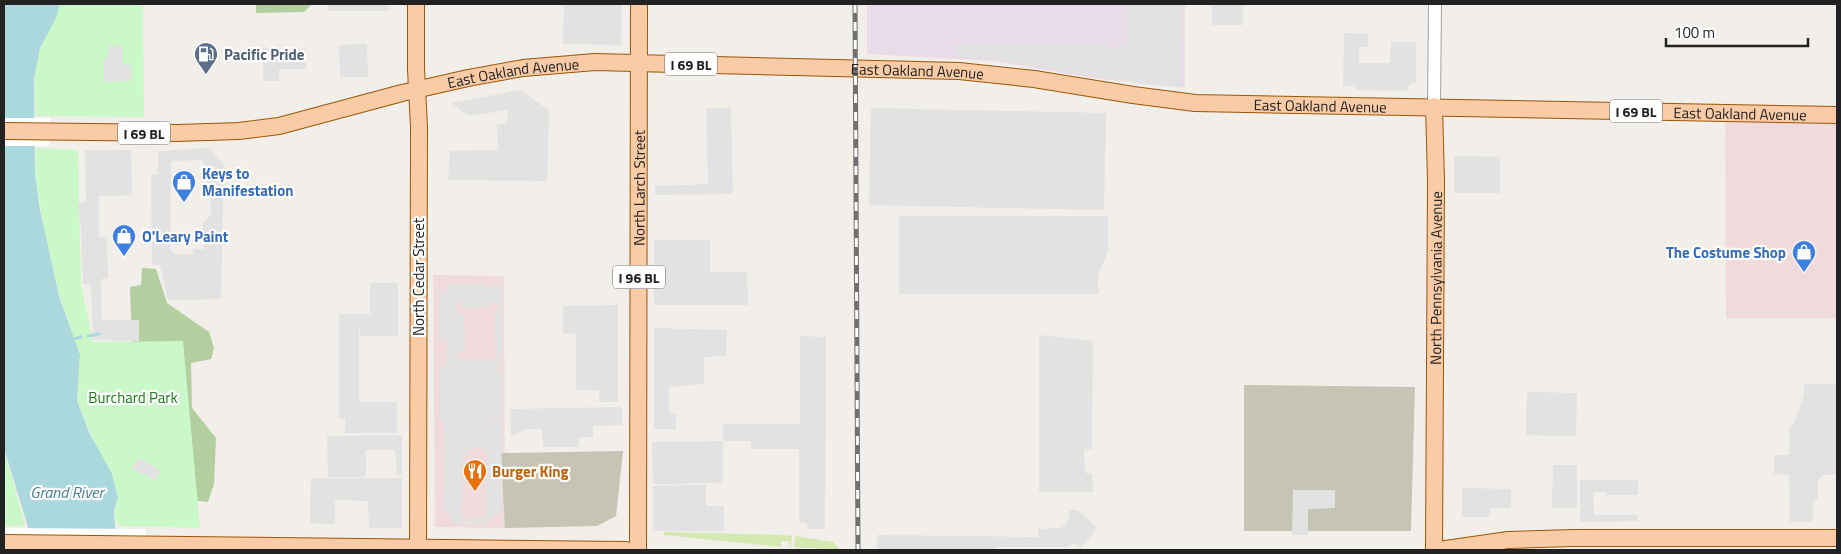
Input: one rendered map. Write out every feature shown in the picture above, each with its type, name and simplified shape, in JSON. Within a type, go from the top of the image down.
[{"type":"main road","name":"North Cedar Street","points":[[416,4],[416,70],[418,90],[418,549]]},
{"type":"main road","name":"North Larch Street","points":[[638,550],[639,4]]},
{"type":"main road","name":"East Oakland Avenue","points":[[4,131],[177,133],[239,131],[279,126],[468,78],[530,67],[595,62],[960,71],[1034,79],[1132,95],[1195,102],[1837,115]]},
{"type":"main road","name":"North Pennsylvania Avenue","points":[[1434,106],[1436,189],[1434,550]]},
{"type":"main road","points":[[1439,550],[1508,540],[1573,538],[1837,538]]},
{"type":"main road","points":[[5,543],[626,550]]},
{"type":"street","name":"North Pennsylvania Avenue","points":[[1434,106],[1435,4]]},
{"type":"shaded area","points":[[328,4],[389,4],[389,11],[328,11]]},
{"type":"shaded area","points":[[564,4],[622,4],[621,45],[563,44]]},
{"type":"shaded area","points":[[867,4],[1185,4],[1185,88],[1093,78],[994,61],[867,54]]},
{"type":"shaded area","points":[[1127,4],[1182,4],[1181,86],[1149,85],[998,60],[956,57],[956,44],[1108,43],[1108,48],[1114,48],[1127,42]]},
{"type":"shaded area","points":[[1212,4],[1243,4],[1243,25],[1212,25]]},
{"type":"shaded area","points":[[1344,33],[1368,34],[1368,47],[1359,47],[1359,63],[1390,63],[1391,42],[1416,42],[1416,82],[1410,84],[1407,91],[1355,90],[1354,86],[1343,86]]},
{"type":"shaded area","points":[[367,44],[368,77],[340,77],[339,45]]},
{"type":"shaded area","points":[[109,46],[122,46],[122,63],[131,65],[131,81],[104,82],[104,61],[108,56]]},
{"type":"shaded area","points":[[263,48],[306,49],[306,69],[279,69],[279,81],[263,81]]},
{"type":"shaded area","points":[[520,90],[549,110],[547,181],[448,180],[450,151],[498,150],[497,125],[507,123],[508,110],[469,116],[451,103]]},
{"type":"shaded area","points":[[706,108],[731,108],[733,194],[655,195],[655,186],[708,184]]},
{"type":"shaded area","points":[[871,108],[1106,113],[1104,210],[869,205]]},
{"type":"shaded area","points":[[1725,120],[1837,123],[1837,318],[1726,318]]},
{"type":"shaded area","points":[[209,148],[224,164],[221,299],[168,300],[160,265],[152,265],[151,175],[158,174],[158,151]],"holes":[[[203,160],[204,186],[210,195],[211,214],[203,223],[204,249],[194,249],[193,254],[174,254],[170,249],[171,161]]]},
{"type":"shaded area","points":[[85,150],[131,150],[132,195],[99,196],[99,237],[107,237],[108,279],[101,279],[102,320],[139,320],[139,341],[93,340],[91,285],[83,284],[81,227],[77,203],[86,202]]},
{"type":"shaded area","points":[[1454,156],[1500,157],[1500,193],[1454,193]]},
{"type":"shaded area","points":[[899,216],[1108,216],[1108,251],[1098,275],[1098,294],[899,294]]},
{"type":"shaded area","points":[[654,240],[710,240],[710,272],[747,272],[748,305],[654,305]]},
{"type":"shaded area","points":[[433,275],[504,276],[505,528],[435,527]]},
{"type":"shaded area","points":[[370,283],[398,283],[398,336],[360,336],[359,328],[359,402],[397,402],[397,433],[345,433],[345,419],[339,419],[339,314],[370,314]]},
{"type":"shaded area","points":[[447,284],[486,284],[486,290],[488,291],[490,290],[490,285],[501,285],[502,356],[497,370],[502,372],[503,417],[479,419],[501,419],[502,511],[484,525],[452,524],[448,510],[443,513],[444,420],[440,420],[440,369],[446,360],[447,340],[439,340],[439,293],[447,292]],"holes":[[[457,301],[460,301],[462,310],[490,307],[491,302],[497,304],[499,308],[495,313],[495,348],[497,348],[498,352],[494,360],[475,361],[457,357],[458,352],[465,352],[464,314],[458,314]],[[483,448],[487,456],[486,515],[483,518],[464,520],[461,516],[462,464],[466,451]]]},
{"type":"shaded area","points":[[618,305],[618,402],[599,402],[599,390],[576,390],[576,334],[563,333],[563,306]]},
{"type":"shaded area","points":[[654,328],[727,330],[726,356],[704,357],[704,384],[669,387],[669,413],[676,413],[676,429],[654,429]]},
{"type":"shaded area","points":[[1039,335],[1093,341],[1092,449],[1084,449],[1085,473],[1092,473],[1093,492],[1039,492]]},
{"type":"shaded area","points":[[800,336],[826,337],[825,529],[808,529],[807,523],[799,522],[799,449],[751,449],[751,441],[723,441],[723,424],[800,424]]},
{"type":"shaded area","points":[[1804,384],[1837,384],[1837,475],[1823,475],[1818,481],[1818,500],[1813,501],[1813,522],[1790,522],[1789,475],[1774,474],[1774,455],[1789,455],[1790,427],[1794,424],[1804,395]]},
{"type":"shaded area","points":[[1244,385],[1415,387],[1411,531],[1244,531]]},
{"type":"shaded area","points":[[1527,392],[1577,393],[1576,436],[1526,435]]},
{"type":"shaded area","points":[[622,407],[622,425],[593,426],[593,437],[579,437],[579,447],[543,447],[542,429],[527,429],[511,436],[510,409]]},
{"type":"shaded area","points":[[402,435],[402,476],[397,474],[395,450],[366,450],[366,477],[328,477],[327,436]]},
{"type":"shaded area","points":[[723,441],[723,483],[653,484],[652,442]]},
{"type":"shaded area","points":[[623,451],[616,516],[597,526],[505,528],[501,453]]},
{"type":"shaded area","points":[[139,458],[161,470],[155,481],[132,468]]},
{"type":"shaded area","points":[[1553,465],[1577,465],[1577,508],[1552,508]]},
{"type":"shaded area","points":[[311,478],[402,478],[402,528],[369,528],[368,501],[335,500],[335,524],[310,523]]},
{"type":"shaded area","points":[[1580,480],[1638,480],[1638,495],[1606,495],[1606,492],[1593,492],[1594,515],[1638,515],[1638,521],[1580,522]]},
{"type":"shaded area","points":[[706,485],[706,506],[724,506],[724,531],[653,531],[653,486]]},
{"type":"shaded area","points":[[1462,488],[1511,489],[1511,508],[1490,508],[1489,517],[1462,517]]},
{"type":"shaded area","points":[[1293,490],[1335,490],[1335,508],[1308,509],[1308,535],[1292,535]]},
{"type":"shaded area","points":[[1070,510],[1077,510],[1096,526],[1093,534],[1080,548],[1074,543],[1068,547],[998,547],[991,550],[877,550],[877,535],[1038,537],[1038,529],[1061,528],[1067,523]]},
{"type":"green space","points":[[60,4],[143,4],[144,117],[36,116],[36,63]]},
{"type":"green space","points":[[256,4],[312,4],[304,12],[256,13]]},
{"type":"green space","name":"Burchard Park","points":[[36,148],[78,150],[81,285],[93,342],[183,341],[200,528],[117,526],[114,510],[118,498],[77,401],[80,355],[59,294],[45,234],[35,174]]},
{"type":"green space","points":[[142,268],[156,269],[167,303],[209,332],[214,348],[211,359],[191,363],[192,408],[216,438],[214,484],[208,502],[190,500],[132,344],[130,287],[141,285]]},
{"type":"green space","points":[[4,449],[25,526],[4,526]]},
{"type":"green space","points":[[664,532],[792,536],[791,547],[789,541],[781,541],[781,547],[664,535]]},
{"type":"green space","points":[[795,536],[833,542],[840,550],[794,547]]},
{"type":"water","name":"Grand River","points":[[4,4],[60,4],[56,18],[40,48],[34,79],[35,174],[40,210],[59,296],[80,355],[77,401],[90,434],[112,474],[118,498],[114,510],[116,538],[35,550],[4,448]]},
{"type":"pier","points":[[4,118],[50,118],[49,146],[4,146]]},
{"type":"pier","points":[[4,528],[145,529],[149,550],[4,535]]},
{"type":"waterway","points":[[88,336],[99,334]]},
{"type":"waterway","points":[[74,339],[81,337]]},
{"type":"railway","points":[[855,4],[858,550]]},
{"type":"place","name":"Pacific Pride","points":[[206,75]]},
{"type":"place","name":"Keys to Manifestation","points":[[184,203]]},
{"type":"place","name":"O'Leary Paint","points":[[124,257]]},
{"type":"place","name":"The Costume Shop","points":[[1804,273]]},
{"type":"place","name":"Burger King","points":[[475,492]]}]
